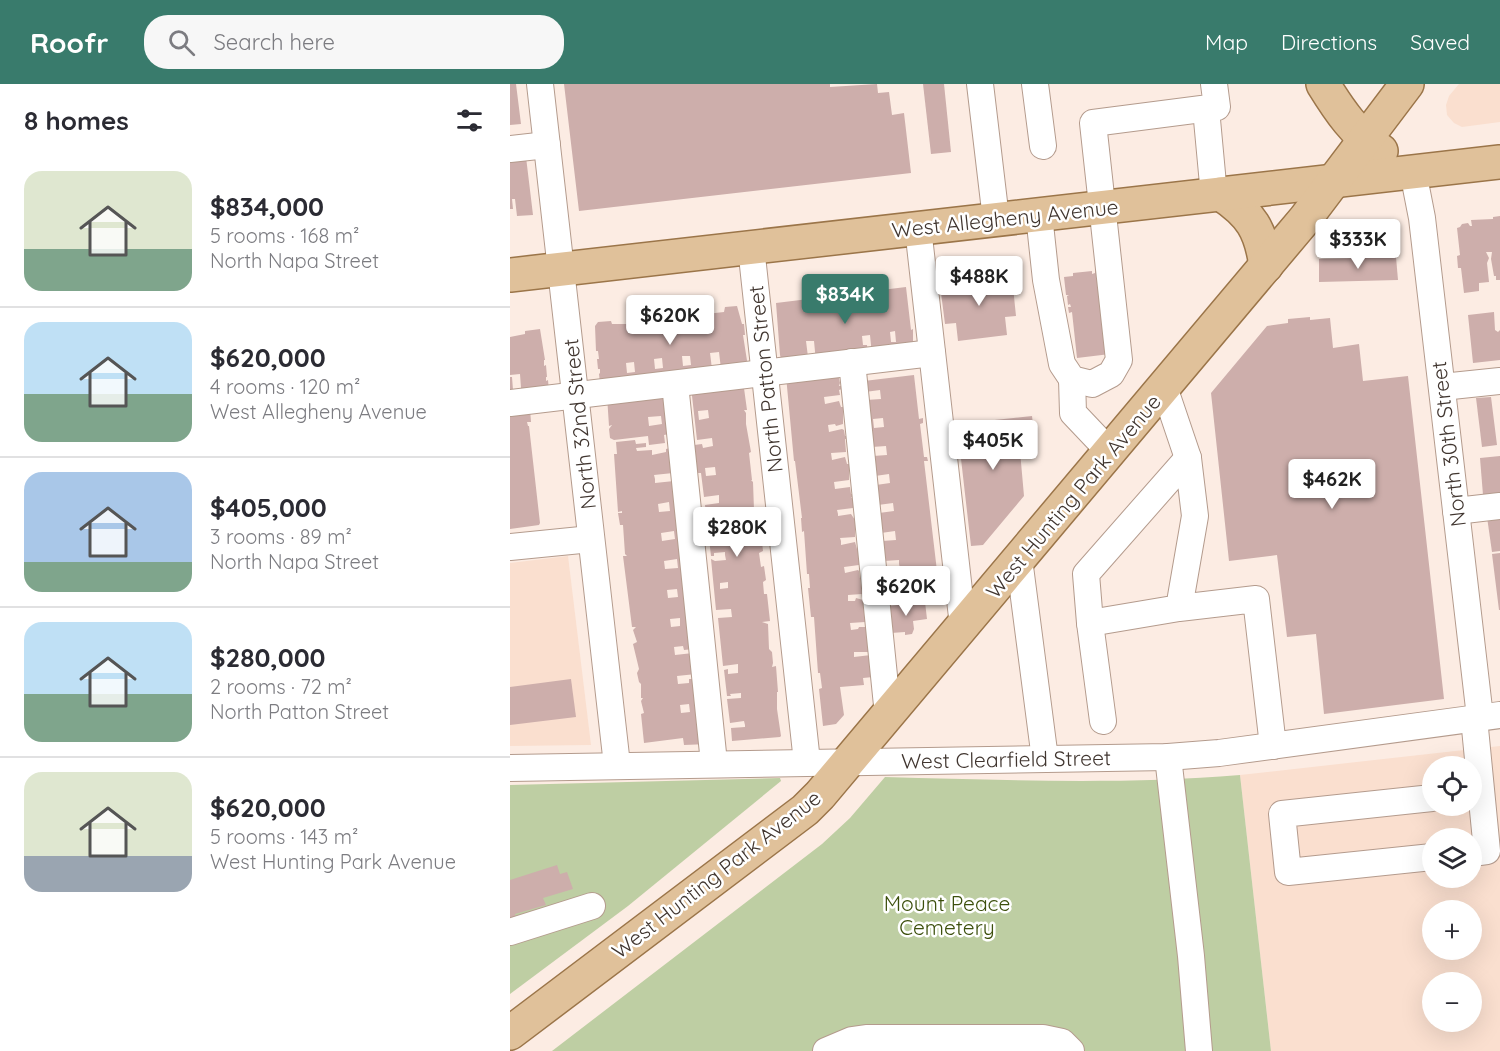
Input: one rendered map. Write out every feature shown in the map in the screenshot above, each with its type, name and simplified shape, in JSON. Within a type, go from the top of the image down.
[{"type":"main road","points":[[1323,84],[1346,119],[1365,140],[1413,172]]},
{"type":"main road","name":"West Hunting Park Avenue","points":[[510,1033],[805,810],[820,795],[1266,266],[1335,180],[1407,84]]},
{"type":"main road","name":"West Allegheny Avenue","points":[[510,275],[1500,162]]},
{"type":"main road","points":[[1217,194],[1237,205],[1252,222],[1263,248],[1266,266]]},
{"type":"street","name":"North 32nd Street","points":[[540,84],[617,765]]},
{"type":"street","points":[[980,84],[996,219]]},
{"type":"street","points":[[1035,84],[1043,147]]},
{"type":"street","points":[[1072,379],[1092,384],[1111,374],[1119,360],[1093,123],[1217,107],[1214,84]]},
{"type":"street","points":[[1206,109],[1217,194]]},
{"type":"street","points":[[510,149],[547,145]]},
{"type":"street","name":"North 30th Street","points":[[1413,172],[1422,218],[1456,512],[1485,717],[1480,756]]},
{"type":"street","points":[[1039,215],[1046,280],[1062,364],[1072,379],[1073,413],[1110,452]]},
{"type":"street","points":[[918,228],[963,626]]},
{"type":"street","name":"North Patton Street","points":[[751,247],[807,762]]},
{"type":"street","points":[[510,403],[932,352]]},
{"type":"street","points":[[852,362],[888,715]]},
{"type":"street","points":[[1442,387],[1500,381]]},
{"type":"street","points":[[675,384],[714,763]]},
{"type":"street","points":[[1164,387],[1188,458],[1195,516],[1179,608]]},
{"type":"street","points":[[1103,721],[1086,574],[1188,458]]},
{"type":"street","points":[[1456,512],[1500,506]]},
{"type":"street","points":[[510,547],[591,539]]},
{"type":"street","points":[[1019,559],[1045,759]]},
{"type":"street","points":[[1090,623],[1256,598],[1273,746]]},
{"type":"street","name":"West Clearfield Street","points":[[510,768],[1168,756],[1219,753],[1485,717]]},
{"type":"street","points":[[1168,756],[1191,956],[1198,1051]]},
{"type":"street","points":[[1422,799],[1282,814],[1288,872],[1422,858]]},
{"type":"street","name":"North 30th Street","points":[[1480,816],[1487,851],[1482,852]]},
{"type":"street","points":[[510,932],[592,906]]},
{"type":"street","points":[[826,1051],[866,1038],[963,1037],[1053,1039],[1062,1042],[1071,1051]]},
{"type":"shaded area","points":[[1459,84],[1500,84],[1500,122],[1462,127],[1454,123],[1447,115],[1446,105],[1449,96]]},
{"type":"shaded area","points":[[568,556],[591,745],[510,746],[510,563]]},
{"type":"shaded area","points":[[1500,746],[1500,1051],[1271,1051],[1240,775]]},
{"type":"green space","name":"Mount Peace Cemetery","points":[[1240,775],[1271,1051],[552,1051],[822,844],[850,818],[885,777],[1107,781]]},
{"type":"green space","points":[[780,778],[781,781],[628,906],[510,994],[510,785]]},
{"type":"building","points":[[510,84],[516,84],[521,124],[510,125]]},
{"type":"building","points":[[564,84],[830,84],[830,87],[877,84],[878,93],[889,92],[892,115],[904,113],[911,173],[579,211]]},
{"type":"building","points":[[923,84],[944,84],[951,152],[931,154]]},
{"type":"building","points":[[526,157],[533,215],[517,216],[515,199],[512,199],[513,209],[510,209],[510,159]]},
{"type":"building","points":[[1500,216],[1500,280],[1496,280],[1494,276],[1492,252],[1486,252],[1489,258],[1487,263],[1489,282],[1479,283],[1479,291],[1464,293],[1461,268],[1458,268],[1457,256],[1460,255],[1457,228],[1468,223],[1472,226],[1471,220],[1493,219],[1493,217]]},
{"type":"building","points":[[1396,257],[1398,280],[1319,282],[1319,259]]},
{"type":"building","points":[[1095,270],[1100,270],[1110,354],[1077,358],[1072,312],[1069,313],[1068,307],[1071,307],[1070,304],[1068,305],[1067,296],[1069,295],[1066,295],[1064,277],[1073,276],[1073,273],[1092,271],[1092,274]]},
{"type":"building","points":[[1003,277],[1009,280],[1013,287],[1016,316],[1005,317],[1007,335],[958,341],[956,323],[945,324],[940,285]]},
{"type":"building","points":[[906,287],[911,330],[913,329],[913,348],[872,355],[870,335],[862,336],[863,345],[867,345],[868,354],[816,362],[814,341],[806,341],[808,357],[782,362],[776,303]],"holes":[[[895,331],[896,342],[891,342],[890,332]]]},
{"type":"building","points":[[737,306],[742,324],[744,324],[745,335],[743,335],[748,367],[721,369],[719,352],[710,353],[712,369],[600,383],[595,326],[598,322],[611,321],[612,324],[626,324],[697,316],[724,312],[725,307]],"holes":[[[682,356],[690,356],[691,365],[683,366]],[[662,358],[663,368],[655,369],[654,359]],[[634,362],[635,372],[627,373],[626,363]]]},
{"type":"building","points":[[1494,312],[1495,330],[1498,332],[1500,330],[1500,360],[1473,363],[1468,315]]},
{"type":"building","points":[[1310,317],[1310,320],[1330,318],[1333,348],[1359,344],[1363,381],[1408,376],[1444,699],[1324,714],[1316,634],[1287,637],[1277,555],[1229,561],[1211,393],[1267,326],[1288,323],[1288,319]]},
{"type":"building","points":[[540,329],[549,391],[510,397],[510,377],[512,377],[513,390],[521,388],[520,374],[510,375],[510,337],[525,334],[525,331]]},
{"type":"building","points":[[837,370],[839,386],[842,389],[839,390],[840,395],[824,397],[825,404],[839,401],[843,407],[843,424],[828,425],[829,432],[842,429],[848,439],[845,439],[846,452],[831,453],[832,460],[845,457],[849,464],[849,480],[834,482],[835,489],[850,487],[851,494],[853,494],[851,497],[853,508],[837,510],[838,516],[851,514],[855,520],[855,537],[840,538],[841,545],[855,542],[857,549],[859,548],[859,565],[844,567],[845,573],[859,571],[862,594],[848,595],[848,601],[855,601],[856,598],[863,600],[865,611],[868,610],[865,622],[850,623],[851,630],[859,627],[876,627],[877,637],[867,638],[869,640],[868,652],[854,652],[854,657],[871,655],[873,677],[863,678],[864,685],[840,687],[844,715],[836,724],[823,726],[819,689],[822,688],[820,673],[818,673],[814,617],[811,617],[809,574],[807,574],[804,531],[802,532],[786,376]]},
{"type":"building","points":[[914,375],[919,419],[923,418],[923,423],[920,424],[924,457],[927,457],[928,461],[924,461],[939,588],[903,593],[902,588],[888,589],[885,570],[900,568],[899,560],[884,561],[882,541],[896,540],[895,531],[881,533],[879,513],[894,511],[893,503],[878,505],[876,485],[890,483],[889,474],[875,476],[873,456],[887,455],[886,446],[872,447],[866,400],[881,399],[880,390],[865,392],[864,381]],"holes":[[[883,418],[884,427],[874,428],[873,419]]]},
{"type":"building","points":[[743,381],[747,410],[744,410],[751,452],[749,453],[754,510],[758,510],[759,523],[756,524],[760,524],[763,551],[759,553],[761,567],[764,566],[766,580],[763,582],[764,594],[767,594],[770,621],[762,622],[768,624],[772,667],[776,666],[780,737],[732,741],[731,728],[745,727],[745,725],[744,721],[730,723],[727,699],[741,698],[741,693],[727,696],[724,670],[728,669],[728,674],[738,673],[738,664],[723,666],[718,618],[732,617],[731,609],[716,610],[711,559],[726,560],[725,552],[714,553],[714,556],[711,556],[708,530],[722,531],[721,523],[711,525],[712,528],[703,529],[701,516],[706,515],[705,505],[719,503],[719,495],[704,497],[701,473],[697,473],[694,445],[702,444],[703,448],[713,446],[712,438],[697,440],[691,387]],"holes":[[[708,410],[709,418],[699,420],[698,411]],[[715,467],[716,475],[706,476],[705,468]],[[728,582],[728,588],[720,589],[720,583]]]},
{"type":"building","points":[[664,390],[669,434],[664,435],[665,443],[649,445],[648,436],[614,440],[610,438],[609,429],[612,425],[609,426],[607,396]],"holes":[[[661,416],[662,424],[649,426],[648,417]]]},
{"type":"building","points":[[1491,397],[1497,445],[1482,447],[1476,398]]},
{"type":"building","points":[[530,409],[531,422],[527,422],[540,523],[510,529],[510,411]]},
{"type":"building","points":[[1032,416],[1036,450],[1020,451],[1024,496],[983,545],[971,546],[957,424]]},
{"type":"building","points":[[635,440],[636,444],[646,443],[646,447],[636,448],[637,451],[652,450],[652,455],[666,452],[666,449],[670,448],[673,473],[654,475],[655,483],[674,481],[693,649],[684,650],[683,646],[674,647],[675,655],[693,653],[696,674],[677,676],[678,684],[689,683],[689,679],[696,679],[709,744],[684,745],[683,738],[644,743],[641,714],[644,713],[641,701],[643,698],[641,698],[641,684],[637,673],[639,669],[633,644],[637,642],[633,630],[636,627],[632,627],[623,556],[627,556],[623,525],[620,525],[618,513],[622,511],[618,512],[614,454],[617,454],[616,442]],"holes":[[[669,502],[670,511],[659,512],[658,504]],[[674,531],[675,539],[662,541],[661,533]],[[677,559],[678,568],[665,569],[664,561]],[[677,589],[678,597],[668,598],[667,590]],[[680,618],[680,626],[671,627],[670,619]],[[689,704],[690,712],[681,713],[680,705]]]},
{"type":"building","points":[[1500,456],[1500,493],[1483,495],[1480,458]]},
{"type":"building","points":[[1500,515],[1500,551],[1492,552],[1487,517]]},
{"type":"building","points":[[1500,553],[1500,610],[1499,610],[1492,554]]},
{"type":"building","points":[[925,602],[927,619],[913,621],[912,634],[891,633],[888,606]]},
{"type":"building","points":[[571,679],[576,717],[510,725],[510,687]]},
{"type":"building","points":[[557,865],[560,874],[567,872],[573,889],[543,898],[546,905],[515,914],[517,922],[510,925],[510,880]]}]
